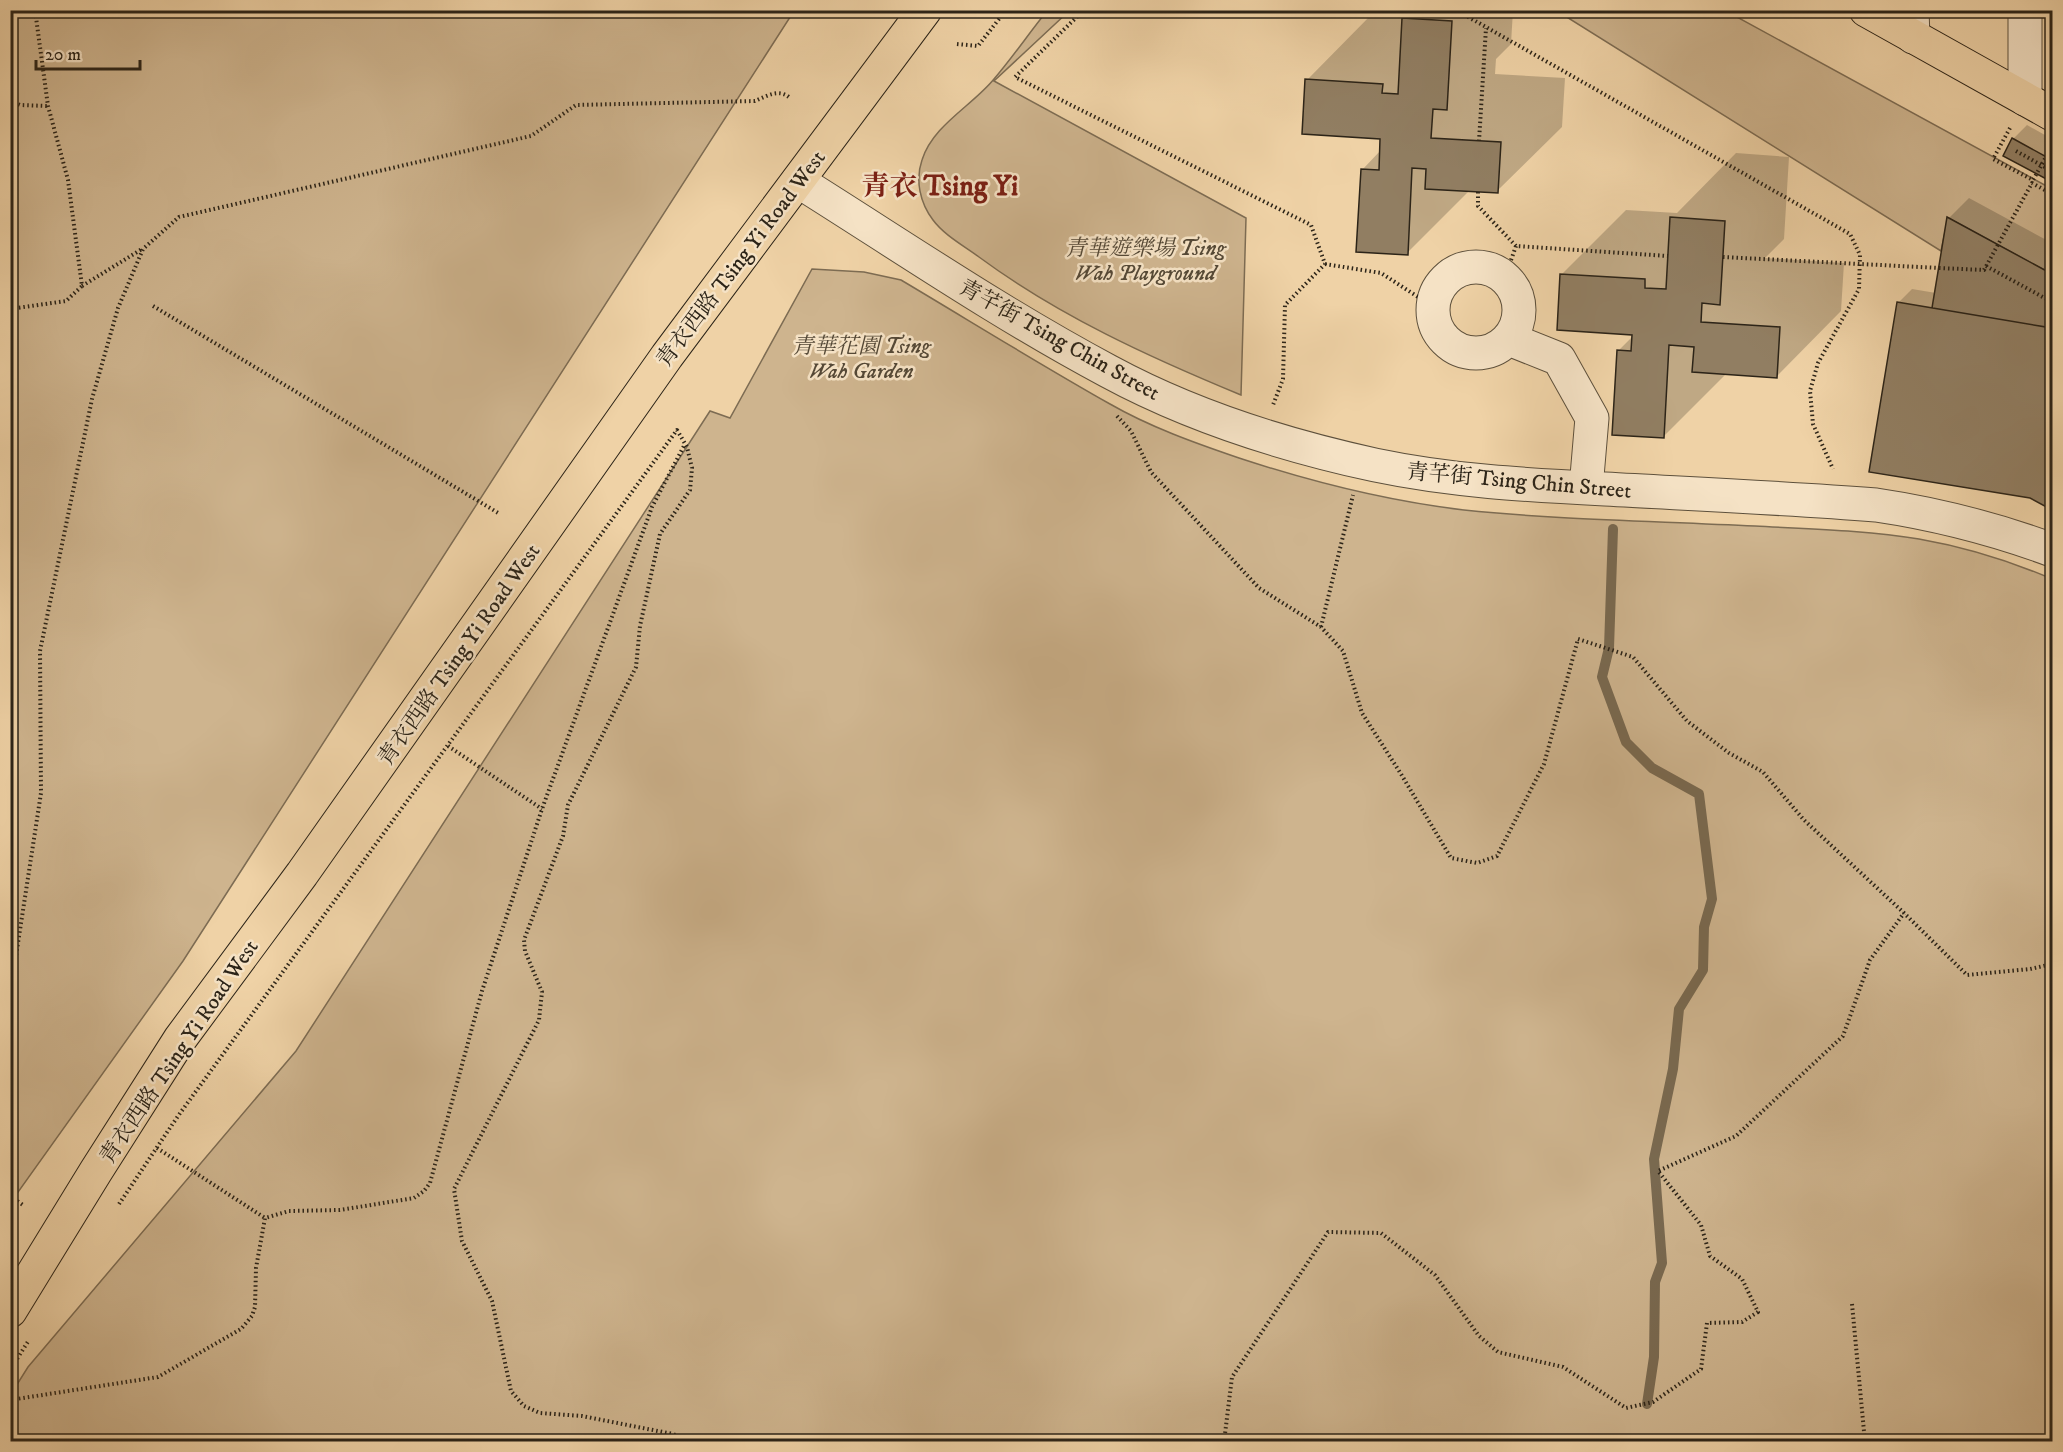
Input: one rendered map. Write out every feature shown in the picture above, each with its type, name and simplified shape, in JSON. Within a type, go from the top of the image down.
[{"type":"main road","name":"青衣西路 Tsing Yi Road West","points":[[22,1322],[96,1171],[180,1039],[302,874],[667,356],[925,10]]},
{"type":"main road","points":[[1866,10],[1912,24],[2039,107]]},
{"type":"lane","points":[[2025,10],[2039,107]]},
{"type":"lane","name":"青芊街 Tsing Chin Street","points":[[798,181],[977,294],[1110,372],[1168,400],[1227,423],[1332,455],[1422,474],[1486,482],[1876,505],[1922,512],[1969,523],[2052,550]]},
{"type":"lane","points":[[1475,267],[1491,269],[1504,277],[1513,288],[1520,314],[1509,339],[1497,349],[1482,354],[1467,353],[1452,347],[1440,336],[1434,321],[1432,306],[1437,291],[1446,278],[1460,270],[1475,267]]},
{"type":"lane","points":[[1509,339],[1559,359],[1592,418],[1586,488]]},
{"type":"path","points":[[35,10],[48,106],[68,180],[81,286]]},
{"type":"path","points":[[957,44],[978,46],[1006,10]]},
{"type":"path","points":[[1084,10],[1015,77],[1311,225],[1325,264]]},
{"type":"path","points":[[1456,10],[1850,234],[1860,255],[1859,289],[1818,363],[1810,391],[1813,424],[1833,466],[1833,473]]},
{"type":"path","points":[[1479,141],[1486,28]]},
{"type":"path","points":[[10,309],[66,301],[81,286],[143,249],[179,216],[531,136],[576,105],[755,101],[776,93],[786,94],[790,98]]},
{"type":"path","points":[[10,101],[20,105],[48,106]]},
{"type":"path","points":[[2017,132],[2009,128],[1993,159],[2033,180],[2051,151],[2052,144]]},
{"type":"path","points":[[2016,152],[2052,171]]},
{"type":"path","points":[[1723,257],[1984,270],[2032,183],[2052,194]]},
{"type":"path","points":[[1479,192],[1478,206],[1516,246],[1668,255]]},
{"type":"path","points":[[1504,277],[1516,246]]},
{"type":"path","points":[[10,994],[41,793],[40,651],[92,399],[118,308],[143,249]]},
{"type":"path","points":[[1325,264],[1381,273],[1432,306]]},
{"type":"path","points":[[1269,414],[1283,379],[1285,305],[1325,264]]},
{"type":"path","points":[[1986,266],[2052,302]]},
{"type":"path","points":[[153,306],[500,514]]},
{"type":"path","points":[[1112,409],[1131,431],[1151,471],[1234,563],[1259,588],[1321,627],[1343,651],[1362,713],[1451,858],[1477,864],[1497,856],[1544,764],[1578,639],[1633,657],[1687,721],[1730,753],[1763,772],[1804,820],[1967,975],[2030,969],[2052,964]]},
{"type":"path","points":[[117,1207],[178,1116],[677,430],[685,444],[692,468],[690,490],[660,534],[640,626],[636,667],[568,805],[562,837],[524,940],[525,951],[542,992],[539,1020],[454,1189],[462,1241],[492,1300],[511,1391],[524,1406],[540,1413],[582,1416],[673,1434],[694,1442]]},
{"type":"path","points":[[157,1148],[265,1218],[289,1211],[340,1210],[414,1198],[430,1183],[482,991],[542,809],[652,507],[685,444]]},
{"type":"path","points":[[1321,627],[1353,494]]},
{"type":"path","points":[[447,746],[542,809]]},
{"type":"path","points":[[1224,1442],[1232,1377],[1328,1232],[1382,1233],[1435,1275],[1479,1336],[1498,1352],[1563,1367],[1626,1408],[1653,1402],[1701,1369],[1707,1323],[1742,1322],[1758,1312],[1742,1279],[1710,1256],[1701,1225],[1658,1170],[1736,1136],[1844,1036],[1870,960],[1904,913]]},
{"type":"path","points":[[10,1196],[23,1205]]},
{"type":"path","points":[[10,1400],[158,1377],[241,1329],[252,1316],[255,1307],[256,1268],[265,1218]]},
{"type":"path","points":[[1852,1305],[1865,1442]]},
{"type":"path","points":[[10,1370],[22,1322]]},
{"type":"green space","points":[[11,10],[794,11],[183,961],[11,1202]]},
{"type":"green space","name":"青華遊樂場 Tsing Wah Playground","points":[[1047,11],[1069,11],[994,81],[1246,218],[1241,395],[1172,366],[1106,334],[1041,298],[948,235],[933,220],[925,206],[920,191],[919,175],[927,148],[944,126],[994,79]]},
{"type":"green space","points":[[1557,11],[1726,11],[2052,189],[2052,274],[1948,218],[1941,251]]},
{"type":"green space","name":"青華花園 Tsing Wah Garden","points":[[812,269],[864,272],[901,280],[1057,374],[1141,420],[1222,452],[1322,483],[1378,496],[1464,510],[1573,518],[1817,529],[1899,536],[1970,550],[2052,579],[2052,1441],[11,1441],[11,1394],[28,1367],[296,1051],[710,411],[730,418]]},
{"type":"building","points":[[1402,18],[1452,21],[1447,110],[1433,109],[1431,138],[1501,142],[1498,193],[1425,189],[1426,169],[1412,168],[1408,255],[1356,252],[1361,169],[1379,170],[1380,139],[1302,134],[1305,79],[1383,84],[1382,93],[1398,94]]},
{"type":"building","points":[[2012,138],[2052,160],[2052,182],[2003,156]]},
{"type":"building","points":[[1670,217],[1725,221],[1720,305],[1702,303],[1701,322],[1780,327],[1777,378],[1692,372],[1694,347],[1669,345],[1664,438],[1612,435],[1617,350],[1631,351],[1632,335],[1557,330],[1560,274],[1645,279],[1645,288],[1666,289]]},
{"type":"building","points":[[1947,217],[2052,274],[2052,328],[1932,308]]},
{"type":"building","points":[[1897,302],[2052,328],[2052,510],[2030,498],[1869,472]]},
{"type":"waterway","points":[[1613,529],[1609,648],[1602,677],[1626,742],[1652,768],[1699,794],[1712,899],[1704,927],[1703,970],[1679,1009],[1673,1069],[1654,1159],[1662,1263],[1655,1282],[1654,1357],[1647,1404]]},
{"type":"district","name":"青衣 Tsing Yi","points":[[940,185]]}]
